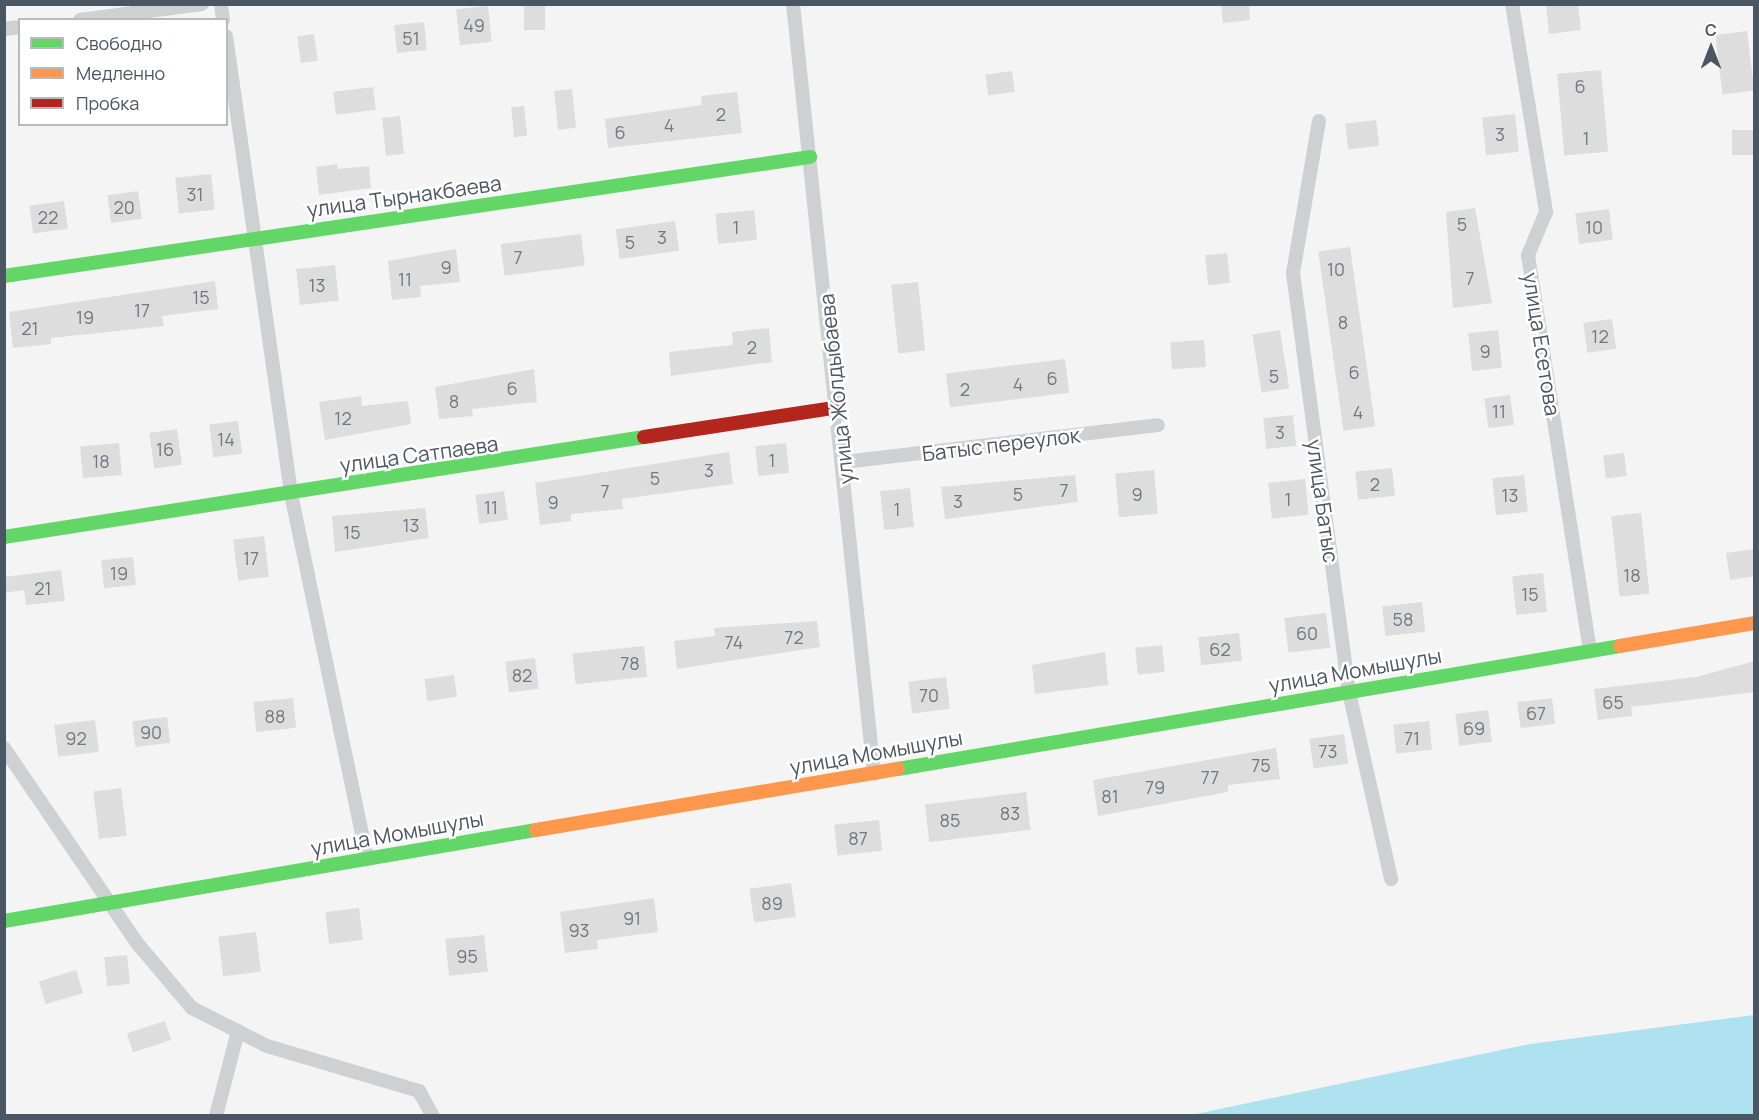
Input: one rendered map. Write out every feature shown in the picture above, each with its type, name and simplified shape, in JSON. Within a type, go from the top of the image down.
[{"type":"street","points":[[95,18],[202,4]]},
{"type":"street","name":"улица Жолдыбаева","points":[[793,4],[839,407],[874,774]]},
{"type":"street","name":"улица Есетова","points":[[1512,4],[1546,212],[1528,255],[1590,651]]},
{"type":"street","points":[[228,52],[251,240],[291,494],[367,860]]},
{"type":"street","name":"улица Батыс","points":[[1319,121],[1293,273],[1349,692],[1391,879]]},
{"type":"street","name":"улица Тырнакбаева","points":[[4,276],[810,157]]},
{"type":"street","name":"улица Сатпаева","points":[[4,537],[839,407]]},
{"type":"street","name":"Батыс переулок","points":[[844,462],[1158,425]]},
{"type":"street","name":"улица Момышулы","points":[[4,921],[1755,623]]},
{"type":"street","points":[[4,748],[110,902],[192,1008],[267,1046],[419,1091],[433,1116]]},
{"type":"street","points":[[216,1116],[238,1031]]},
{"type":"water","points":[[1754,1015],[1754,1115],[1191,1115],[1530,1044]]},
{"type":"building","points":[[524,4],[545,4],[545,30],[524,30]]},
{"type":"building","points":[[1221,4],[1249,4],[1250,20],[1223,23]]},
{"type":"building","points":[[1546,4],[1578,4],[1581,30],[1549,34]]},
{"type":"building","points":[[488,6],[492,42],[460,45],[456,9]]},
{"type":"building","points":[[424,22],[427,50],[397,53],[394,25]]},
{"type":"building","points":[[1747,31],[1754,91],[1723,94],[1715,35]]},
{"type":"building","points":[[314,34],[318,61],[301,63],[297,36]]},
{"type":"building","points":[[1601,70],[1608,152],[1564,156],[1557,74]]},
{"type":"building","points":[[1012,71],[1015,92],[988,96],[985,75]]},
{"type":"building","points":[[373,87],[376,110],[336,115],[333,92]]},
{"type":"building","points":[[572,89],[576,128],[558,130],[554,91]]},
{"type":"building","points":[[737,92],[742,133],[608,148],[605,119],[702,105],[701,96]]},
{"type":"building","points":[[524,106],[527,136],[514,137],[511,107]]},
{"type":"building","points":[[1515,114],[1519,152],[1486,155],[1482,117]]},
{"type":"building","points":[[400,116],[404,154],[386,156],[382,118]]},
{"type":"building","points":[[1376,120],[1379,146],[1348,150],[1345,124]]},
{"type":"building","points":[[1732,130],[1754,130],[1754,155],[1732,155]]},
{"type":"building","points":[[337,164],[338,169],[369,166],[371,188],[319,195],[316,167]]},
{"type":"building","points":[[211,174],[215,210],[179,214],[175,178]]},
{"type":"building","points":[[138,191],[142,219],[111,223],[107,195]]},
{"type":"building","points":[[64,201],[68,229],[33,234],[29,206]]},
{"type":"building","points":[[1475,208],[1492,303],[1453,308],[1446,212]]},
{"type":"building","points":[[1609,209],[1613,240],[1579,244],[1575,213]]},
{"type":"building","points":[[754,210],[757,240],[718,244],[715,214]]},
{"type":"building","points":[[675,221],[679,251],[620,259],[616,229]]},
{"type":"building","points":[[581,234],[585,266],[505,276],[501,244]]},
{"type":"building","points":[[1350,247],[1375,426],[1344,431],[1318,251]]},
{"type":"building","points":[[456,249],[460,282],[420,286],[421,297],[392,300],[388,261]]},
{"type":"building","points":[[1227,253],[1230,283],[1208,285],[1205,255]]},
{"type":"building","points":[[335,265],[339,301],[300,305],[296,269]]},
{"type":"building","points":[[215,281],[218,309],[162,316],[164,326],[51,338],[51,344],[13,348],[9,312]]},
{"type":"building","points":[[918,282],[925,351],[898,353],[891,285]]},
{"type":"building","points":[[1612,319],[1616,349],[1587,353],[1583,323]]},
{"type":"building","points":[[769,328],[772,362],[671,376],[669,352],[733,345],[732,332]]},
{"type":"building","points":[[1280,330],[1289,388],[1262,393],[1252,334]]},
{"type":"building","points":[[1498,330],[1502,368],[1472,371],[1468,333]]},
{"type":"building","points":[[1204,340],[1206,367],[1172,369],[1170,342]]},
{"type":"building","points":[[1065,359],[1069,393],[950,407],[946,374]]},
{"type":"building","points":[[534,369],[537,402],[472,409],[473,416],[439,419],[435,387]]},
{"type":"building","points":[[1510,395],[1514,425],[1488,428],[1484,399]]},
{"type":"building","points":[[361,396],[362,406],[408,401],[411,424],[325,440],[319,402]]},
{"type":"building","points":[[1293,415],[1296,446],[1266,449],[1263,418]]},
{"type":"building","points":[[238,421],[242,454],[213,457],[209,425]]},
{"type":"building","points":[[177,429],[182,465],[154,469],[149,433]]},
{"type":"building","points":[[119,443],[122,475],[83,478],[80,446]]},
{"type":"building","points":[[786,443],[789,473],[758,476],[755,446]]},
{"type":"building","points":[[729,452],[733,484],[622,499],[623,509],[571,514],[571,521],[540,525],[535,483]]},
{"type":"building","points":[[1624,453],[1627,476],[1606,478],[1603,456]]},
{"type":"building","points":[[1392,468],[1395,496],[1358,500],[1355,472]]},
{"type":"building","points":[[1154,470],[1158,514],[1119,517],[1115,473]]},
{"type":"building","points":[[1075,475],[1078,502],[945,519],[941,487]]},
{"type":"building","points":[[1524,475],[1528,512],[1496,515],[1492,478]]},
{"type":"building","points":[[1305,479],[1309,515],[1272,519],[1268,483]]},
{"type":"building","points":[[910,488],[914,527],[884,530],[880,491]]},
{"type":"building","points":[[504,491],[508,520],[479,524],[475,495]]},
{"type":"building","points":[[425,508],[429,538],[335,552],[332,516]]},
{"type":"building","points":[[1641,513],[1649,594],[1620,597],[1611,516]]},
{"type":"building","points":[[264,536],[269,577],[238,580],[233,540]]},
{"type":"building","points":[[1755,549],[1755,576],[1730,580],[1726,553]]},
{"type":"building","points":[[133,557],[136,585],[104,588],[101,560]]},
{"type":"building","points":[[61,570],[65,601],[26,605],[24,590],[4,593],[4,577]]},
{"type":"building","points":[[1543,573],[1547,612],[1516,615],[1512,576]]},
{"type":"building","points":[[1422,602],[1425,632],[1385,636],[1382,606]]},
{"type":"building","points":[[1326,613],[1330,648],[1289,653],[1284,618]]},
{"type":"building","points":[[817,621],[820,647],[677,669],[674,641],[715,636],[714,628]]},
{"type":"building","points":[[1239,633],[1242,661],[1201,665],[1198,637]]},
{"type":"building","points":[[1162,645],[1165,672],[1138,675],[1135,648]]},
{"type":"building","points":[[644,646],[647,677],[576,684],[572,654]]},
{"type":"building","points":[[1105,652],[1108,685],[1035,694],[1032,665]]},
{"type":"building","points":[[535,658],[539,689],[509,692],[505,662]]},
{"type":"building","points":[[1755,661],[1755,692],[1631,707],[1632,716],[1598,720],[1594,689],[1696,677]]},
{"type":"building","points":[[454,675],[457,697],[427,701],[424,679]]},
{"type":"building","points":[[946,677],[950,709],[912,713],[908,682]]},
{"type":"building","points":[[293,698],[296,728],[256,732],[253,702]]},
{"type":"building","points":[[1552,698],[1555,724],[1520,728],[1517,702]]},
{"type":"building","points":[[1488,710],[1492,742],[1459,746],[1455,714]]},
{"type":"building","points":[[167,717],[170,743],[135,747],[132,721]]},
{"type":"building","points":[[95,720],[99,752],[58,757],[54,725]]},
{"type":"building","points":[[1429,721],[1432,750],[1396,754],[1393,725]]},
{"type":"building","points":[[1344,734],[1348,764],[1314,769],[1309,739]]},
{"type":"building","points":[[1276,748],[1280,779],[1228,785],[1228,792],[1098,816],[1093,780]]},
{"type":"building","points":[[121,788],[127,836],[99,839],[93,791]]},
{"type":"building","points":[[1026,792],[1031,830],[929,842],[925,804]]},
{"type":"building","points":[[879,820],[882,851],[837,856],[834,825]]},
{"type":"building","points":[[791,883],[796,917],[754,923],[749,889]]},
{"type":"building","points":[[654,898],[658,932],[597,940],[598,949],[565,953],[560,912]]},
{"type":"building","points":[[359,908],[363,940],[329,944],[325,912]]},
{"type":"building","points":[[256,932],[261,972],[223,976],[218,937]]},
{"type":"building","points":[[484,935],[488,972],[449,976],[445,939]]},
{"type":"building","points":[[127,955],[130,984],[107,986],[104,957]]},
{"type":"building","points":[[76,970],[83,993],[46,1004],[39,981]]},
{"type":"building","points":[[165,1021],[171,1040],[133,1052],[127,1033]]},
{"type":"traffic: fast","points":[[4,276],[810,157]]},
{"type":"traffic: fast","points":[[4,537],[644,437]]},
{"type":"traffic: fast","points":[[898,769],[1620,646]]},
{"type":"traffic: fast","points":[[4,921],[536,830]]},
{"type":"traffic: slow","points":[[1620,646],[1754,623]]},
{"type":"traffic: slow","points":[[536,830],[898,769]]},
{"type":"traffic: jam","points":[[644,437],[839,407]]}]
